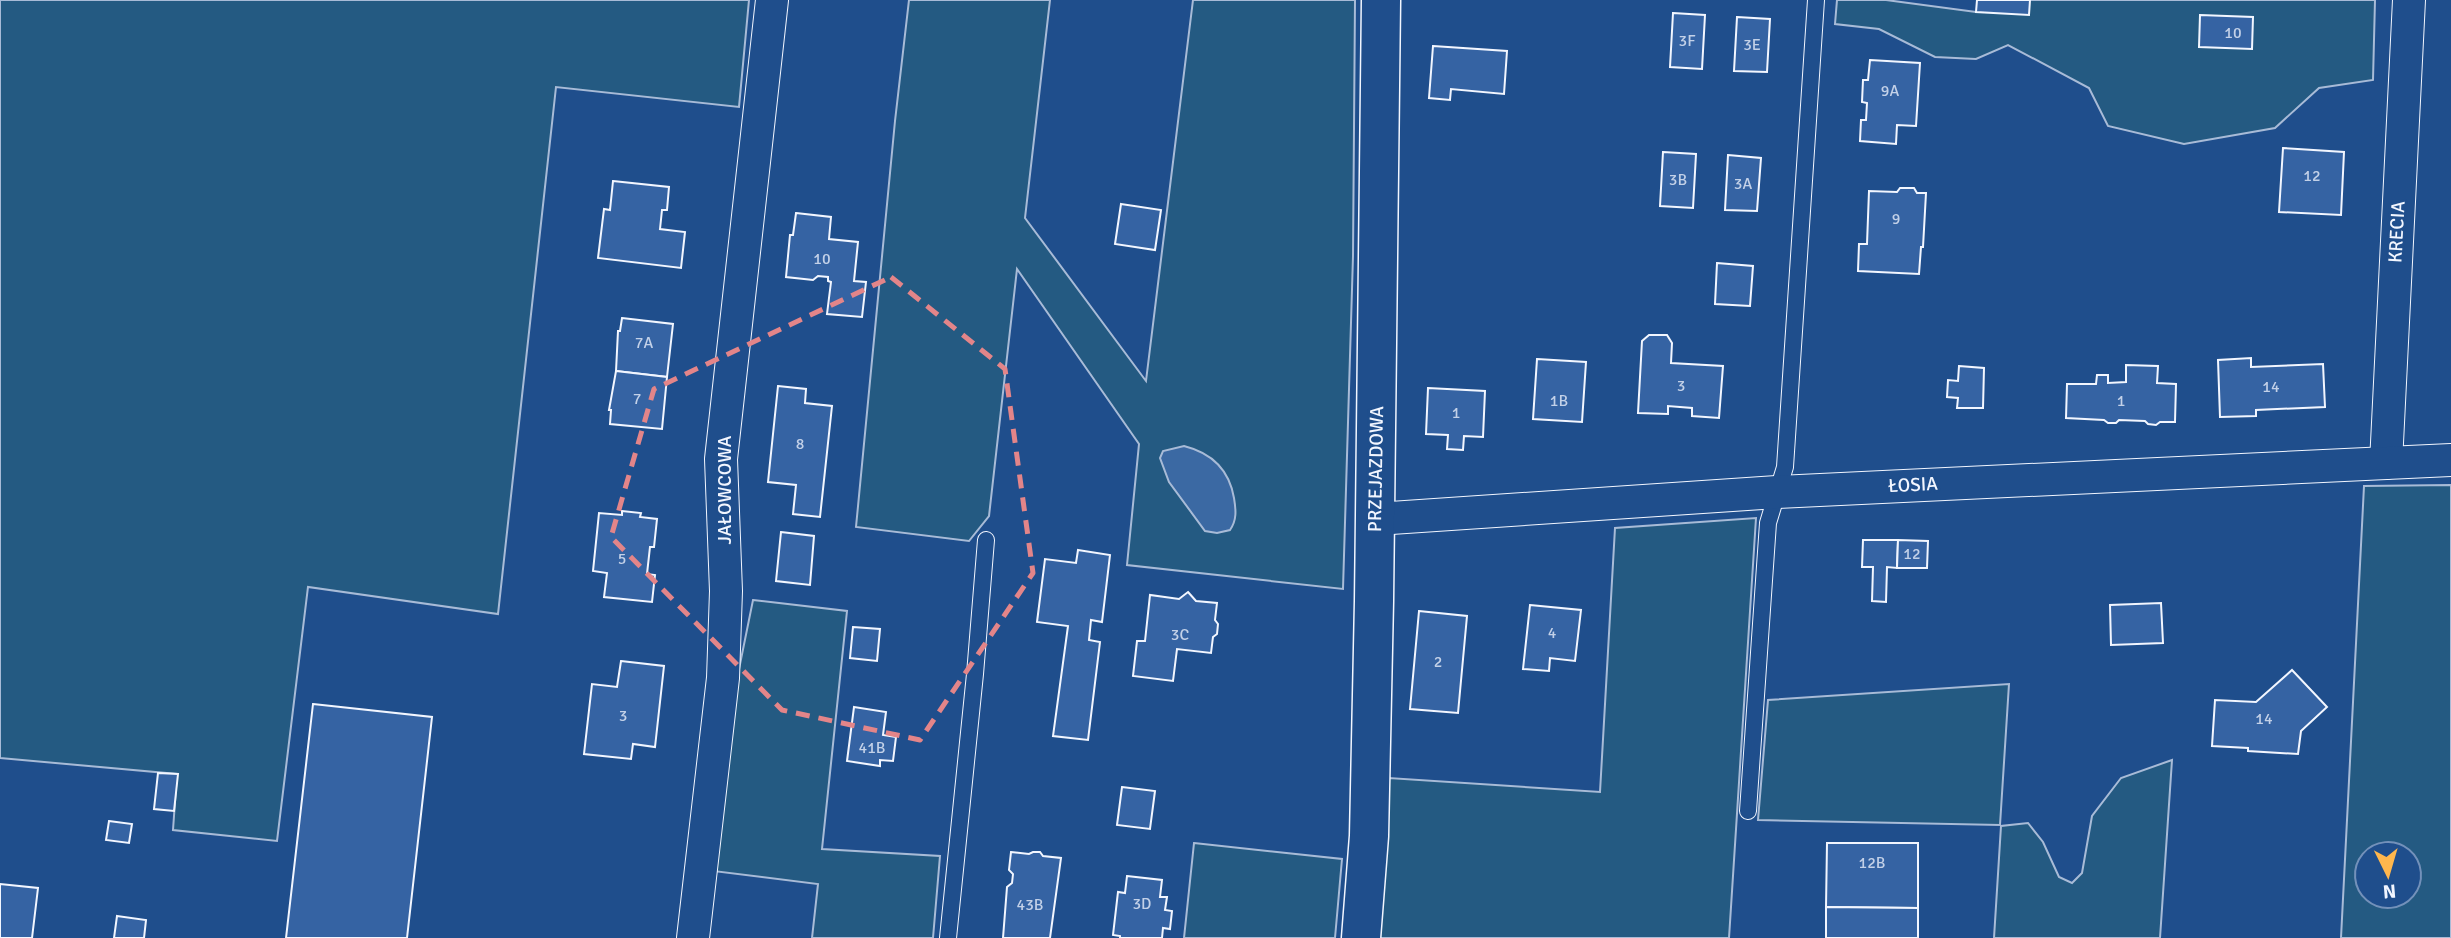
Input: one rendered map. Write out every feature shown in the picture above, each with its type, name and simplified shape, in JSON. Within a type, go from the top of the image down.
[{"type":"street","name":"JAŁOWCOWA","points":[[693,938],[723,678],[726,591],[721,459],[772,0]]},
{"type":"street","name":"PRZEJAZDOWA","points":[[1360,938],[1369,836],[1376,519],[1381,0]]},
{"type":"street","name":"KRECIA","points":[[2386,463],[2409,0]]},
{"type":"street","name":"ŁOSIA","points":[[1376,519],[1777,492],[2451,460]]},
{"type":"lane","points":[[1748,811],[1768,523],[1785,467],[1816,0]]},
{"type":"lane","points":[[948,938],[986,540]]},
{"type":"highlighted area","points":[[891,277],[1005,369],[1033,573],[920,740],[782,710],[611,537],[654,389]]},
{"type":"shaded area","points":[[0,0],[749,0],[739,107],[556,87],[498,614],[308,587],[277,841],[173,830],[177,774],[0,758]]},
{"type":"shaded area","points":[[909,0],[1050,0],[1025,218],[1146,381],[1193,0],[1355,0],[1353,256],[1343,589],[1127,565],[1139,444],[1017,269],[989,516],[969,541],[856,527]]},
{"type":"shaded area","points":[[1837,0],[1886,0],[1976,12],[2010,9],[2015,0],[2375,0],[2373,80],[2319,88],[2275,128],[2184,144],[2108,126],[2089,88],[2008,45],[1976,59],[1935,57],[1879,29],[1835,24]]},
{"type":"shaded area","points":[[1184,446],[1211,458],[1228,479],[1235,511],[1230,530],[1217,533],[1205,531],[1169,482],[1160,458],[1163,451]]},
{"type":"shaded area","points":[[2451,485],[2451,938],[2341,938],[2364,486]]},
{"type":"shaded area","points":[[1756,518],[1729,938],[1378,938],[1389,778],[1600,792],[1615,528]]},
{"type":"shaded area","points":[[753,600],[847,611],[822,849],[940,856],[933,938],[812,938],[818,884],[713,871],[737,679]]},
{"type":"shaded area","points":[[2009,684],[2000,825],[1758,820],[1768,700]]},
{"type":"shaded area","points":[[2172,760],[2160,938],[1994,938],[2001,826],[2028,823],[2043,842],[2059,877],[2072,883],[2082,873],[2092,816],[2121,778]]},
{"type":"shaded area","points":[[1194,843],[1342,859],[1335,938],[1184,938]]},
{"type":"building","points":[[1977,0],[2030,0],[2029,15],[1976,12]]},
{"type":"building","points":[[1673,13],[1705,15],[1702,69],[1670,67]]},
{"type":"building","points":[[2200,15],[2253,17],[2252,49],[2199,47]]},
{"type":"building","points":[[1737,17],[1770,19],[1767,72],[1734,71]]},
{"type":"building","points":[[1433,46],[1507,51],[1504,94],[1451,89],[1450,100],[1429,98]]},
{"type":"building","points":[[1870,60],[1920,63],[1916,126],[1897,125],[1896,144],[1860,141],[1861,120],[1866,120],[1867,103],[1862,102],[1863,80],[1868,80]]},
{"type":"building","points":[[2283,148],[2344,152],[2341,215],[2279,212]]},
{"type":"building","points":[[1663,152],[1696,154],[1693,208],[1660,206]]},
{"type":"building","points":[[1728,155],[1761,158],[1757,211],[1725,210]]},
{"type":"building","points":[[613,181],[669,187],[667,210],[662,210],[660,229],[685,232],[681,268],[598,258],[604,209],[610,210]]},
{"type":"building","points":[[1900,188],[1914,188],[1917,193],[1926,193],[1919,274],[1858,271],[1859,244],[1867,244],[1869,191],[1897,192]]},
{"type":"building","points":[[1121,204],[1161,210],[1155,250],[1115,244]]},
{"type":"building","points":[[796,213],[831,217],[829,239],[858,242],[854,281],[866,282],[862,317],[827,314],[831,282],[828,277],[818,276],[813,280],[786,277],[790,235],[793,235]]},
{"type":"building","points":[[1717,263],[1753,266],[1750,306],[1715,304]]},
{"type":"building","points":[[622,318],[673,324],[667,377],[616,371],[618,331]]},
{"type":"building","points":[[1649,335],[1667,335],[1672,343],[1671,363],[1723,366],[1719,418],[1692,416],[1692,408],[1668,406],[1668,414],[1638,413],[1642,341]]},
{"type":"building","points":[[2251,358],[2251,367],[2323,364],[2325,407],[2256,410],[2256,416],[2220,417],[2218,360]]},
{"type":"building","points":[[1537,359],[1586,362],[1582,422],[1533,419]]},
{"type":"building","points":[[2126,365],[2158,366],[2157,383],[2176,384],[2175,422],[2160,422],[2156,425],[2145,421],[2119,420],[2116,423],[2108,423],[2104,420],[2066,418],[2067,384],[2096,384],[2097,375],[2108,375],[2108,383],[2126,382]]},
{"type":"building","points":[[1959,366],[1984,368],[1983,408],[1957,408],[1958,398],[1947,397],[1948,380],[1958,381]]},
{"type":"building","points":[[616,371],[667,377],[662,429],[610,424],[609,410]]},
{"type":"building","points":[[778,386],[806,389],[805,403],[832,406],[820,517],[793,514],[796,485],[768,482]]},
{"type":"building","points":[[1428,388],[1485,391],[1483,437],[1464,436],[1463,450],[1447,449],[1448,435],[1426,434]]},
{"type":"building","points":[[622,511],[641,513],[640,517],[657,519],[647,574],[655,575],[652,602],[604,597],[607,573],[593,571],[599,513],[622,515]]},
{"type":"building","points":[[781,532],[814,536],[810,585],[776,581]]},
{"type":"building","points":[[1863,540],[1898,540],[1897,568],[1887,567],[1886,602],[1872,601],[1873,567],[1862,567]]},
{"type":"building","points":[[1898,540],[1928,541],[1927,568],[1897,568]]},
{"type":"building","points":[[1078,550],[1110,555],[1102,622],[1091,620],[1089,640],[1100,642],[1088,740],[1053,736],[1068,626],[1037,622],[1045,559],[1076,563]]},
{"type":"building","points":[[1188,592],[1196,601],[1217,603],[1217,634],[1213,637],[1211,653],[1177,649],[1173,681],[1133,676],[1137,641],[1145,641],[1150,595],[1179,599]]},
{"type":"building","points":[[2161,603],[2163,643],[2111,645],[2110,605]]},
{"type":"building","points":[[1530,605],[1581,610],[1575,661],[1550,658],[1549,671],[1523,669]]},
{"type":"building","points":[[1419,611],[1467,616],[1458,713],[1410,709]]},
{"type":"building","points":[[853,627],[880,629],[877,661],[850,658]]},
{"type":"building","points":[[621,661],[664,666],[655,747],[633,744],[631,759],[584,754],[592,684],[617,687]]},
{"type":"building","points":[[2292,670],[2327,707],[2301,731],[2298,754],[2212,746],[2215,700],[2256,702]]},
{"type":"building","points":[[313,704],[432,717],[407,938],[286,938]]},
{"type":"building","points":[[854,707],[886,712],[883,735],[896,737],[893,761],[880,760],[880,766],[847,761]]},
{"type":"building","points":[[158,773],[178,774],[174,811],[154,809]]},
{"type":"building","points":[[1122,787],[1155,791],[1150,829],[1117,825]]},
{"type":"building","points":[[109,821],[132,824],[129,843],[106,840]]},
{"type":"building","points":[[1827,843],[1918,843],[1918,908],[1826,907]]},
{"type":"building","points":[[1011,852],[1040,852],[1043,856],[1061,858],[1050,938],[1003,938],[1007,887],[1012,883],[1013,874],[1009,870]]},
{"type":"building","points":[[1127,876],[1162,880],[1160,897],[1167,897],[1165,910],[1172,911],[1170,929],[1163,928],[1162,938],[1120,938],[1113,935],[1118,892],[1125,893]]},
{"type":"building","points":[[0,884],[38,888],[32,938],[0,938]]},
{"type":"building","points":[[1826,907],[1918,908],[1918,938],[1826,938]]},
{"type":"building","points":[[117,916],[146,920],[144,938],[114,938]]}]
